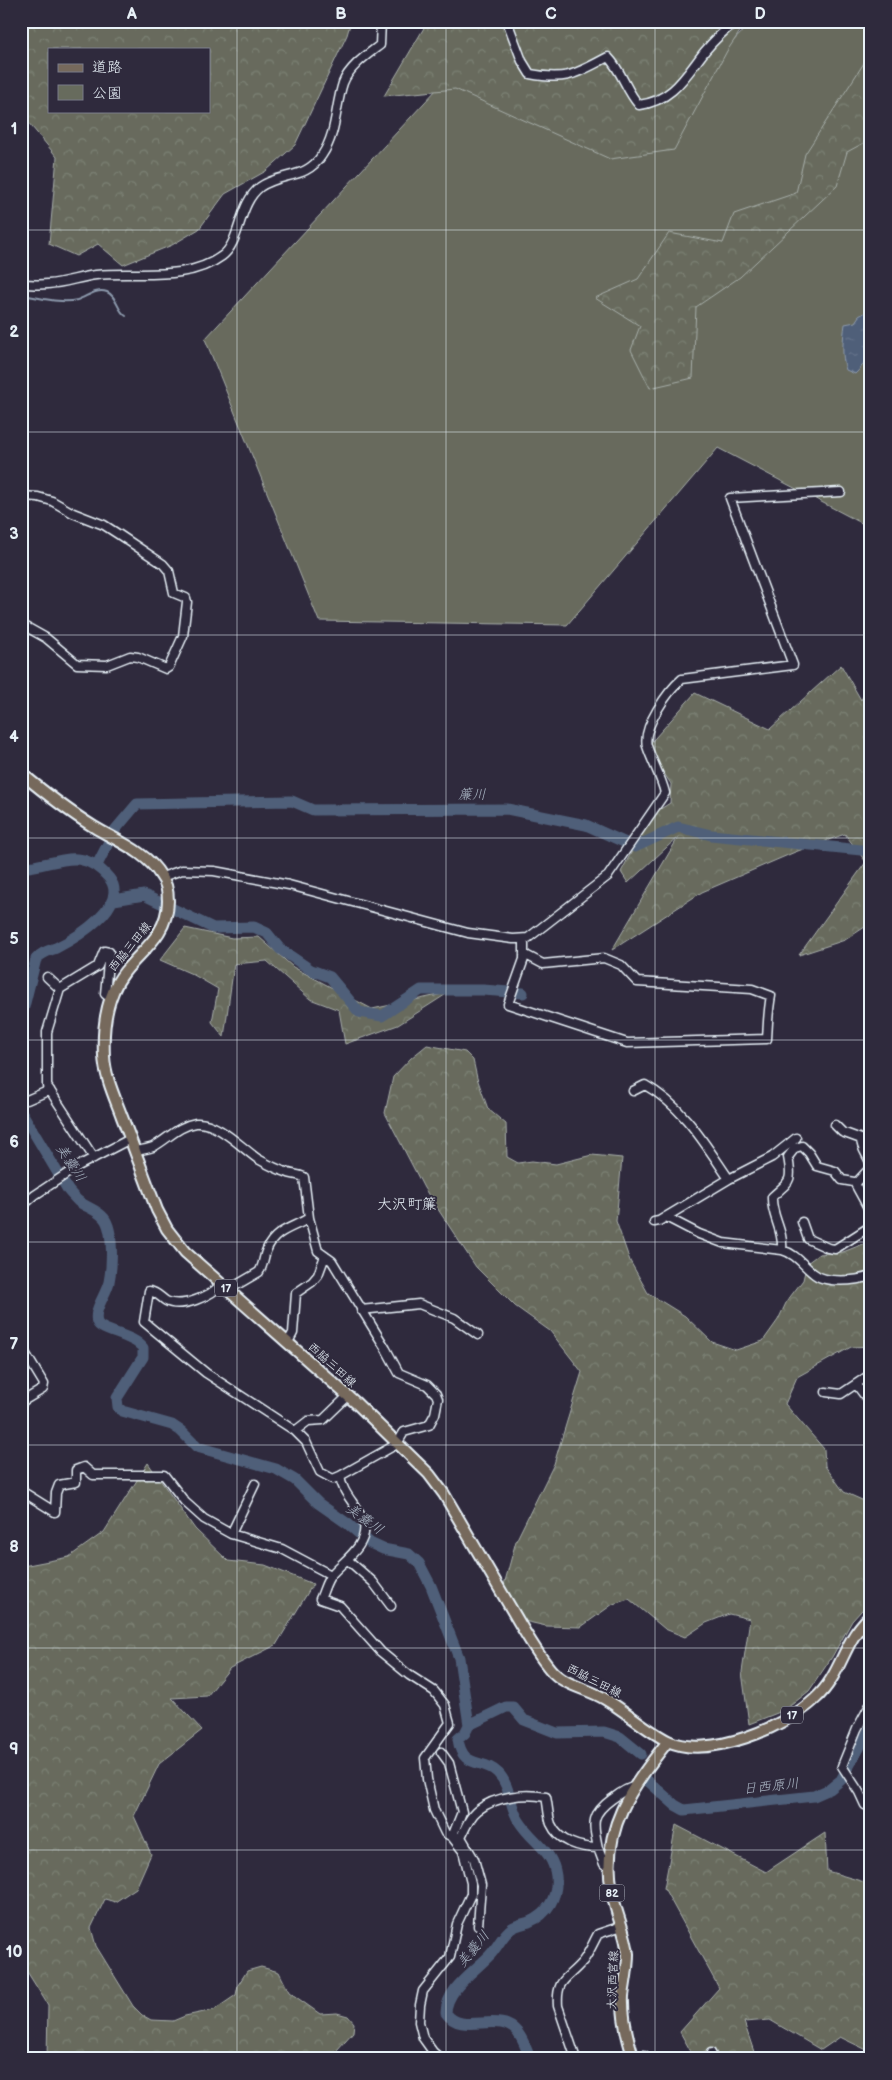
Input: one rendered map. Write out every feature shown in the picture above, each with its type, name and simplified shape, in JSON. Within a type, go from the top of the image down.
[{"type":"main road","name":"西脇三田線","points":[[21,773],[62,806],[138,853],[156,868],[162,877],[168,897],[168,913],[164,926],[156,938],[131,963],[121,977],[111,999],[106,1024],[104,1057],[111,1086],[130,1139],[157,1210],[167,1229],[185,1252],[348,1396],[429,1474],[444,1494],[525,1633],[558,1678],[604,1698],[668,1741],[688,1746],[730,1742],[763,1730],[804,1708],[823,1691],[853,1638],[871,1615]]},
{"type":"main road","name":"大沢西宮線","points":[[634,2057],[624,2018],[623,1997],[628,1964],[626,1942],[612,1895],[609,1867],[615,1828],[623,1806],[633,1787],[668,1741]]},
{"type":"street","points":[[21,284],[47,284],[97,275],[188,271],[222,256],[229,250],[250,197],[272,181],[298,175],[308,170],[322,155],[329,144],[337,119],[344,82],[351,69],[380,45],[381,21]]},
{"type":"street","points":[[507,21],[522,61],[530,74],[544,78],[563,78],[608,58],[615,64],[633,99],[639,105],[653,104],[666,96],[683,80],[719,36],[736,21]]},
{"type":"street","points":[[162,877],[182,870],[214,871],[289,885],[468,933],[528,938],[608,876],[665,793],[662,777],[647,744],[647,735],[657,711],[675,685],[682,679],[793,666],[730,498],[841,492]]},
{"type":"street","points":[[21,496],[38,497],[104,525],[163,564],[170,571],[174,592],[186,598],[187,602],[183,636],[166,669],[138,657],[130,656],[107,665],[77,664],[46,638],[21,624]]},
{"type":"street","points":[[524,939],[524,954],[508,1004],[627,1043],[767,1038],[767,1016],[771,996],[752,989],[637,982],[621,965],[604,958],[543,964],[524,954]]},
{"type":"street","points":[[96,944],[108,952],[105,994],[111,999]]},
{"type":"street","points":[[94,1158],[47,1086],[48,1032],[60,989],[98,966],[104,951]]},
{"type":"street","points":[[48,977],[60,989]]},
{"type":"street","points":[[633,1091],[645,1085],[664,1097],[692,1124],[729,1179]]},
{"type":"street","points":[[27,1100],[50,1090]]},
{"type":"street","points":[[135,1151],[152,1147],[180,1128],[198,1123],[208,1124],[278,1170],[304,1177],[309,1218],[318,1251],[332,1261],[399,1372],[427,1385],[436,1394],[438,1399],[435,1414],[429,1425],[404,1432],[397,1444],[333,1479],[320,1472],[306,1442],[295,1431],[206,1373],[144,1322],[149,1291],[154,1292],[168,1302],[187,1302],[259,1272],[266,1250],[276,1234],[296,1226],[309,1218]]},
{"type":"street","points":[[835,1125],[842,1132],[861,1139],[871,1140]]},
{"type":"street","points":[[654,1222],[772,1157],[796,1138]]},
{"type":"street","points":[[21,1207],[40,1191],[80,1165],[130,1139]]},
{"type":"street","points":[[782,1250],[783,1238],[774,1214],[772,1197],[783,1189],[790,1177],[788,1158],[795,1148],[802,1146],[818,1166],[835,1171],[842,1180],[857,1182],[871,1166],[870,1159],[861,1144],[861,1139]]},
{"type":"street","points":[[854,1182],[871,1213]]},
{"type":"street","points":[[666,1217],[699,1234],[723,1243],[782,1250],[791,1253],[820,1278],[837,1280],[871,1276]]},
{"type":"street","points":[[802,1222],[808,1239],[828,1248],[835,1248],[871,1226]]},
{"type":"street","points":[[288,1342],[293,1333],[296,1293],[312,1282],[318,1275],[324,1256]]},
{"type":"street","points":[[361,1310],[419,1304],[454,1318],[478,1335]]},
{"type":"street","points":[[21,1346],[44,1384],[43,1389],[23,1401],[21,1405]]},
{"type":"street","points":[[826,1392],[841,1394],[871,1374]]},
{"type":"street","points":[[856,1384],[871,1404]]},
{"type":"street","points":[[295,1431],[308,1421],[323,1420],[348,1396]]},
{"type":"street","points":[[21,1484],[23,1492],[55,1512],[56,1493],[59,1485],[76,1482],[76,1470],[84,1467],[93,1475],[164,1475],[185,1502],[204,1519],[231,1534],[282,1549],[331,1575]]},
{"type":"street","points":[[340,1476],[341,1485],[364,1522],[364,1531],[355,1551],[331,1575],[320,1598],[340,1606],[381,1652],[409,1675],[434,1691],[445,1705],[450,1723],[425,1758],[427,1779],[434,1810],[445,1833],[452,1837],[463,1851],[471,1883],[470,1894],[457,1924],[450,1957],[423,1991],[419,2022],[423,2038],[433,2052],[441,2059]]},
{"type":"street","points":[[231,1534],[255,1484]]},
{"type":"street","points":[[348,1560],[373,1582],[392,1606]]},
{"type":"street","points":[[865,1805],[842,1766],[871,1703]]},
{"type":"street","points":[[441,1752],[449,1763],[462,1812],[452,1837]]},
{"type":"street","points":[[609,1867],[604,1864],[598,1848],[594,1827],[596,1815],[602,1807],[627,1789],[633,1787]]},
{"type":"street","points":[[461,1837],[477,1810],[501,1799],[522,1796],[546,1797],[551,1824],[566,1841],[577,1845],[598,1848]]},
{"type":"street","points":[[452,1837],[461,1837]]},
{"type":"street","points":[[461,1837],[474,1859],[481,1885],[478,1926]]},
{"type":"street","points":[[576,2059],[558,2006],[561,1982],[584,1960],[598,1934],[622,1926]]},
{"type":"street","points":[[634,2057],[644,2056],[650,2059]]},
{"type":"green space","points":[[21,21],[351,21],[347,35],[295,145],[266,171],[225,194],[199,229],[172,245],[123,265],[98,244],[76,256],[49,244],[57,157],[27,121],[21,123]]},
{"type":"green space","points":[[428,21],[747,21],[727,51],[674,150],[610,159],[455,89],[384,96]]},
{"type":"green space","points":[[753,21],[871,21],[871,528],[718,448],[567,625],[319,621],[205,339],[450,75],[641,135]]},
{"type":"green space","points":[[871,40],[871,139],[847,152],[837,186],[740,277],[696,307],[693,378],[650,388],[631,350],[640,326],[595,298],[638,279],[669,233],[723,243],[734,214],[796,193],[805,154],[864,63]]},
{"type":"green space","points":[[21,182],[29,208],[25,241],[21,243]]},
{"type":"green space","points":[[841,665],[861,700],[871,682],[871,923],[845,940],[799,955],[866,862],[845,834],[795,852],[702,892],[612,950],[679,836],[628,883],[621,872],[651,815],[670,803],[671,784],[647,747],[695,693],[770,729]]},
{"type":"green space","points":[[185,928],[232,938],[259,937],[293,967],[372,1009],[448,993],[398,1025],[345,1044],[339,1010],[310,999],[267,961],[234,964],[224,1037],[212,1022],[218,989],[192,974],[160,960]]},
{"type":"green space","points":[[427,1045],[465,1052],[473,1060],[488,1109],[506,1124],[507,1157],[518,1163],[532,1161],[556,1164],[592,1155],[622,1158],[616,1221],[630,1261],[648,1293],[685,1316],[712,1342],[736,1350],[763,1341],[778,1320],[787,1301],[803,1280],[807,1263],[819,1254],[843,1252],[871,1241],[871,1346],[851,1347],[797,1377],[785,1404],[824,1449],[825,1466],[844,1492],[871,1504],[871,1600],[852,1621],[832,1657],[809,1691],[785,1710],[749,1724],[742,1672],[750,1619],[729,1614],[706,1623],[685,1637],[665,1629],[629,1599],[613,1604],[581,1627],[546,1626],[524,1621],[504,1585],[516,1541],[554,1464],[582,1372],[550,1331],[515,1306],[476,1267],[424,1188],[385,1113],[393,1077]]},
{"type":"green space","points":[[148,1463],[195,1529],[228,1561],[265,1565],[313,1584],[276,1645],[230,1668],[207,1696],[172,1698],[202,1730],[159,1764],[134,1816],[151,1854],[136,1888],[115,1902],[105,1899],[91,1928],[96,1946],[133,2006],[142,2015],[151,2020],[173,2021],[185,2016],[214,2010],[236,1995],[238,1985],[247,1971],[261,1967],[279,1972],[289,1992],[320,2014],[337,2013],[348,2016],[354,2023],[353,2032],[329,2059],[47,2059],[48,2005],[21,1962],[21,1568],[23,1566],[69,1557],[104,1532]]},
{"type":"green space","points":[[676,1825],[766,1872],[825,1833],[827,1871],[871,1884],[871,2052],[840,2037],[821,2050],[770,2020],[744,2022],[754,2052],[745,2059],[695,2059],[680,2032],[719,1988],[664,1888]]},
{"type":"water","points":[[871,296],[872,327],[870,348],[862,366],[855,374],[846,370],[844,365],[845,324],[855,322],[859,316],[866,312],[867,302]]},
{"type":"waterway","points":[[21,295],[56,301],[70,301],[103,291],[113,297],[126,316]]},
{"type":"waterway","name":"簾川","points":[[97,865],[115,830],[137,804],[292,801],[313,810],[507,809],[586,825],[635,847],[678,827],[711,835],[871,851]]},
{"type":"waterway","name":"美嚢川","points":[[21,868],[68,859],[78,859],[98,868],[109,878],[114,888],[113,899],[98,919],[76,937],[43,953],[36,959],[21,1019]]},
{"type":"waterway","points":[[114,900],[144,895],[213,928],[254,927],[267,933],[280,949],[311,970],[330,977],[359,1012],[382,1016],[421,990],[483,990],[523,993]]},
{"type":"waterway","name":"美嚢川","points":[[21,1111],[68,1190],[78,1201],[101,1215],[107,1224],[111,1240],[110,1275],[100,1302],[96,1317],[97,1322],[104,1328],[132,1339],[143,1348],[143,1357],[117,1398],[118,1407],[122,1411],[172,1425],[197,1447],[276,1469],[295,1480],[318,1503],[348,1524],[370,1543],[383,1549],[409,1554],[419,1563],[431,1586],[459,1658],[469,1725],[465,1733],[458,1739],[460,1749],[469,1759],[492,1769],[502,1778],[519,1821],[551,1859],[556,1876],[553,1898],[542,1914],[536,1919],[514,1927],[509,1931],[490,1955],[456,1988],[447,2004],[446,2013],[453,2020],[461,2023],[492,2022],[510,2026],[520,2036],[530,2059]]},
{"type":"waterway","name":"日西原川","points":[[469,1725],[506,1707],[513,1707],[524,1720],[557,1733],[604,1732],[620,1737],[641,1754]]},
{"type":"waterway","name":"日西原川","points":[[648,1781],[675,1805],[684,1810],[814,1796],[830,1789],[841,1780],[871,1727]]},
{"type":"district","name":"大沢町簾","points":[[407,1204]]}]
